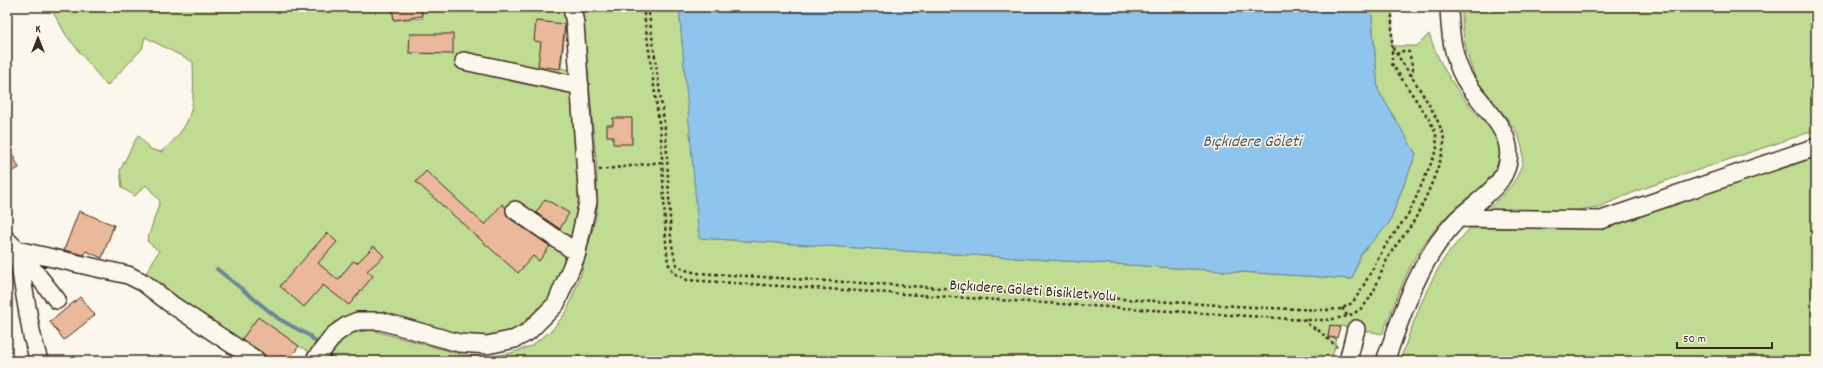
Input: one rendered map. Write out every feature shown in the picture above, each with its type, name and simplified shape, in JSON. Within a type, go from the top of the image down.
[{"type":"street","points":[[315,358],[335,334],[348,325],[368,320],[393,323],[466,344],[487,345],[515,339],[528,332],[538,324],[556,304],[577,253],[588,202],[587,171],[572,7]]},
{"type":"street","points":[[1385,361],[1412,292],[1425,265],[1443,236],[1459,218],[1498,185],[1505,173],[1508,160],[1508,146],[1504,134],[1464,77],[1451,40],[1449,7]]},
{"type":"street","points":[[464,61],[580,86]]},
{"type":"street","points":[[1459,218],[1601,220],[1816,147]]},
{"type":"street","points":[[515,210],[577,253]]},
{"type":"street","points":[[12,245],[57,300]]},
{"type":"street","points":[[12,245],[38,361]]},
{"type":"street","points":[[12,245],[116,271],[134,278],[144,283],[171,304],[257,361]]},
{"type":"street","points":[[1349,357],[1356,329]]},
{"type":"path","name":"Bıçkıdere Göleti Bisiklet Yolu","points":[[643,7],[661,137],[668,263],[674,273],[687,280],[1322,320],[1348,316],[1364,306],[1378,283],[1388,256],[1413,223],[1443,152],[1444,138],[1437,119],[1392,46]]},
{"type":"path","points":[[648,7],[666,136],[671,239],[677,265],[685,270],[697,273],[842,283],[1324,310],[1341,309],[1352,303],[1360,292],[1384,248],[1416,201],[1437,150],[1436,134],[1430,121],[1392,64],[1392,7]]},
{"type":"path","points":[[1397,56],[1399,52],[1409,52],[1413,69],[1411,76]]},
{"type":"path","points":[[587,171],[662,162]]},
{"type":"path","points":[[1304,319],[1309,325],[1318,330],[1349,357]]},
{"type":"green space","points":[[50,7],[392,7],[394,20],[423,18],[421,7],[562,7],[566,24],[561,68],[569,70],[574,105],[579,199],[566,263],[554,293],[544,309],[526,326],[511,333],[487,338],[468,338],[397,317],[360,312],[329,330],[310,352],[258,318],[241,343],[145,275],[159,251],[147,241],[160,201],[146,185],[135,196],[122,188],[120,170],[138,135],[150,149],[161,152],[181,132],[187,122],[193,101],[193,62],[145,37],[142,49],[107,86],[66,35]]},
{"type":"green space","points":[[582,7],[679,7],[700,238],[1351,279],[1361,254],[1389,223],[1416,154],[1378,90],[1371,7],[1392,7],[1392,46],[1417,46],[1429,34],[1441,63],[1456,88],[1493,132],[1498,143],[1499,155],[1497,166],[1491,176],[1445,218],[1419,251],[1406,275],[1382,334],[1341,326],[1330,326],[1328,337],[1337,339],[1331,361],[323,361],[340,341],[353,333],[371,330],[464,355],[488,357],[511,353],[531,346],[552,330],[567,311],[581,274],[597,212],[597,170]]},
{"type":"green space","points":[[1462,7],[1816,7],[1816,130],[1642,189],[1599,207],[1556,213],[1484,213],[1512,184],[1522,163],[1523,152],[1519,139],[1512,125],[1476,79],[1469,62],[1465,44],[1462,25]]},
{"type":"green space","points":[[1816,155],[1816,361],[1400,361],[1414,321],[1432,280],[1446,256],[1470,228],[1589,229],[1613,226]]},
{"type":"water","name":"Bıçkıdere Göleti","points":[[679,7],[1371,7],[1378,90],[1416,154],[1389,223],[1361,254],[1352,279],[699,238]]},
{"type":"building","points":[[392,7],[420,7],[422,16],[394,20]]},
{"type":"building","points":[[536,21],[565,24],[560,69],[538,66],[541,42],[534,41]]},
{"type":"building","points":[[410,34],[453,34],[453,54],[409,53]]},
{"type":"building","points":[[613,118],[632,118],[632,144],[613,144],[613,136],[607,136],[607,125],[613,125]]},
{"type":"building","points":[[7,143],[19,168],[7,174]]},
{"type":"building","points":[[426,171],[485,225],[502,204],[506,208],[506,214],[509,218],[550,246],[539,261],[533,256],[518,273],[416,182]]},
{"type":"building","points":[[545,199],[569,213],[560,229],[536,213]]},
{"type":"building","points":[[79,211],[114,225],[102,258],[86,251],[84,255],[64,250]]},
{"type":"building","points":[[327,233],[337,242],[318,263],[338,280],[353,261],[357,263],[374,246],[384,256],[367,271],[373,276],[349,305],[323,285],[304,307],[280,286]]},
{"type":"building","points":[[80,297],[95,315],[64,340],[50,322]]},
{"type":"building","points":[[258,317],[299,346],[288,361],[281,356],[277,361],[270,361],[263,353],[242,339]]},
{"type":"building","points":[[1330,325],[1340,327],[1337,338],[1328,337]]},
{"type":"waterway","points":[[217,269],[279,319],[310,336],[320,347]]},
{"type":"waterway","points":[[326,354],[332,361]]}]
